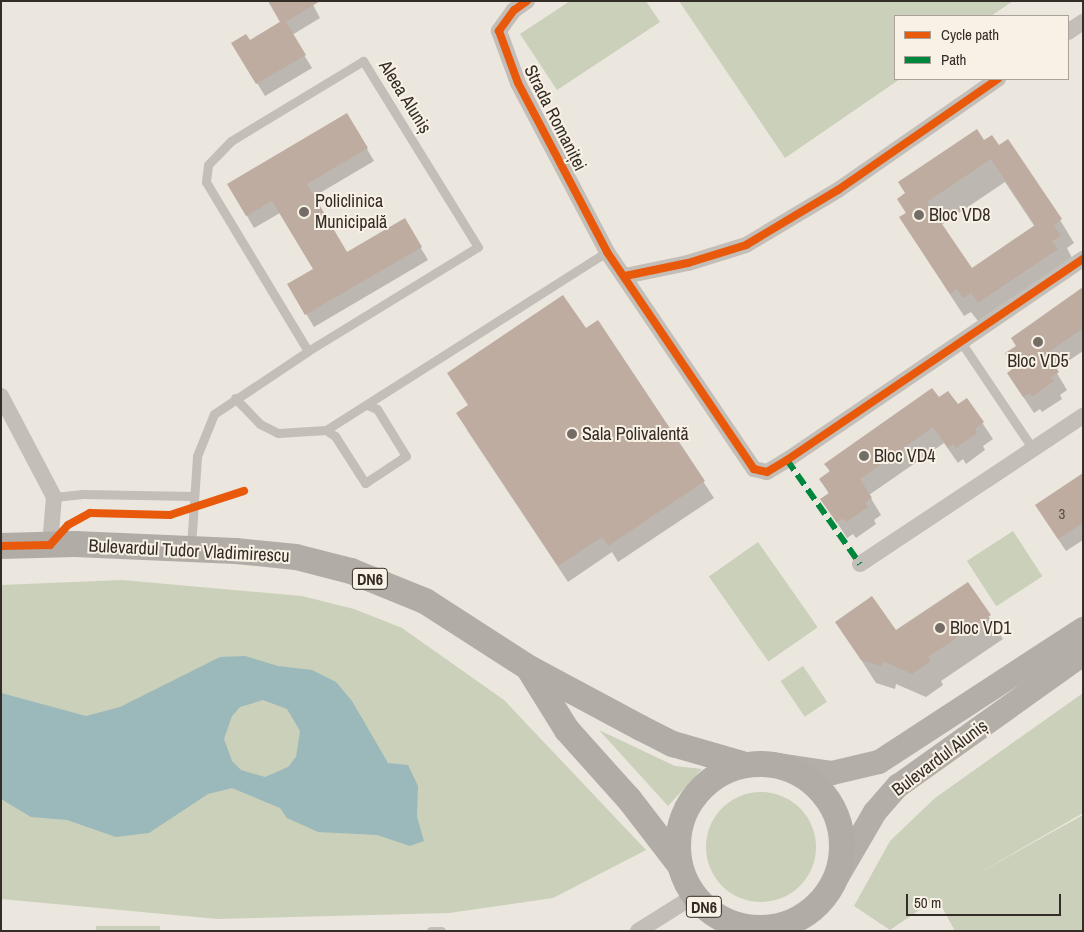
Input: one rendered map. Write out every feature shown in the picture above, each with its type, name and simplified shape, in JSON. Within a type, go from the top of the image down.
[{"type":"main road","name":"Bulevardul Tudor Vladimirescu","points":[[1,546],[50,545],[191,549],[296,557],[350,571],[425,601],[529,668],[673,744],[742,764]]},
{"type":"main road","name":"Bulevardul Aluniș","points":[[772,764],[832,773],[878,762],[1083,629]]},
{"type":"main road","name":"Bulevardul Aluniș","points":[[829,891],[875,812],[898,786],[1083,654]]},
{"type":"main road","name":"Bulevardul Tudor Vladimirescu","points":[[529,668],[567,730],[629,799],[680,864]]},
{"type":"main road","name":"DN6","points":[[742,764],[772,764],[803,776],[816,786],[835,812],[840,828],[841,861],[829,891],[808,922],[752,929],[709,913],[680,864],[679,829],[693,798],[719,775],[742,764]]},
{"type":"street","name":"Strada Romaniței","points":[[527,1],[514,10],[499,31],[518,83],[607,252]]},
{"type":"street","points":[[1069,31],[1083,22]]},
{"type":"street","points":[[625,276],[688,263],[746,245],[838,190],[997,80]]},
{"type":"street","points":[[607,252],[754,469],[767,472],[1083,259]]},
{"type":"street","points":[[1,396],[54,496],[50,545]]},
{"type":"street","points":[[860,564],[1083,416]]},
{"type":"street","points":[[638,931],[709,913]]},
{"type":"lane","name":"Aleea Aluniș","points":[[191,549],[192,496],[197,456],[214,414],[235,398],[308,351],[478,247],[363,61],[231,141],[208,165],[206,182],[308,351]]},
{"type":"lane","points":[[235,398],[260,424],[278,433],[326,430],[607,252]]},
{"type":"lane","points":[[961,342],[1033,449]]},
{"type":"lane","points":[[326,430],[335,436],[365,483],[406,456],[376,409],[367,405]]},
{"type":"lane","points":[[54,496],[102,494],[192,496]]},
{"type":"lane","points":[[431,931],[441,931]]},
{"type":"green space","points":[[570,1],[646,1],[660,22],[557,90],[520,34]]},
{"type":"green space","points":[[679,1],[1013,1],[992,15],[894,15],[894,80],[899,80],[785,158]]},
{"type":"green space","points":[[1013,531],[1042,576],[996,606],[967,561]]},
{"type":"green space","points":[[758,542],[818,627],[769,662],[709,576]]},
{"type":"green space","points":[[122,580],[302,596],[354,609],[402,628],[504,700],[646,850],[553,898],[449,913],[218,919],[1,899],[1,585]]},
{"type":"green space","points":[[803,666],[827,702],[805,717],[781,681]]},
{"type":"green space","points":[[1083,693],[1083,813],[970,878],[1083,815],[1083,931],[955,931],[937,898],[890,930],[854,906],[890,841],[935,798]]},
{"type":"green space","points":[[599,730],[675,766],[702,769],[668,806]]},
{"type":"green space","points":[[761,792],[782,796],[800,808],[812,826],[816,847],[812,868],[800,886],[782,898],[761,902],[740,898],[722,886],[710,868],[706,847],[710,826],[722,808],[740,796]]},
{"type":"green space","points":[[96,926],[160,926],[160,931],[96,931]]},
{"type":"water","points":[[245,656],[278,666],[312,670],[336,682],[352,701],[388,763],[408,765],[418,786],[417,817],[424,841],[410,846],[377,835],[318,832],[287,818],[280,808],[232,788],[208,794],[149,833],[116,837],[67,820],[31,817],[1,799],[1,693],[86,716],[120,707],[220,657]],"holes":[[[263,700],[287,709],[300,731],[296,757],[288,767],[265,777],[241,770],[232,761],[224,739],[232,716],[240,707]]]},
{"type":"building","points":[[268,1],[320,1],[286,22],[306,55],[256,84],[231,43],[246,34],[250,40],[280,22]]},
{"type":"building","name":"Policlinica Municipală","points":[[347,113],[368,148],[307,184],[347,252],[405,218],[422,247],[305,315],[287,284],[313,269],[272,201],[246,216],[227,184]]},
{"type":"building","name":"Bloc VD8","points":[[977,129],[984,140],[992,135],[999,145],[1008,139],[1062,219],[1054,225],[1061,236],[1052,241],[1058,249],[978,303],[971,293],[963,298],[957,289],[950,294],[899,217],[906,213],[897,199],[905,193],[898,182]],"holes":[[[991,159],[1035,225],[972,268],[927,202]]]},
{"type":"building","name":"Bloc VD5","points":[[1083,287],[1083,328],[1046,354],[1059,372],[1051,378],[1054,381],[1032,397],[1030,393],[1023,397],[1007,373],[1015,367],[1005,353],[1016,346],[1011,338]]},
{"type":"building","name":"Sala Polivalentă","points":[[563,295],[586,328],[598,320],[705,481],[608,546],[602,537],[558,566],[456,413],[468,405],[447,373]]},
{"type":"building","name":"Bloc VD4","points":[[932,388],[939,397],[948,391],[958,404],[967,398],[984,422],[975,429],[977,433],[956,448],[953,444],[948,448],[933,427],[860,479],[872,498],[865,503],[868,507],[846,522],[843,518],[837,523],[820,499],[829,493],[819,479],[830,471],[824,464]]},
{"type":"building","points":[[1083,473],[1083,523],[1058,539],[1035,505]]},
{"type":"building","name":"Bloc VD1","points":[[968,582],[991,615],[928,657],[931,661],[912,674],[883,661],[881,666],[861,660],[835,622],[872,596],[896,630]]},
{"type":"marked path","points":[[787,460],[860,564]]},
{"type":"cycle path","points":[[527,1],[514,10],[499,31],[518,83],[607,252],[754,469],[767,472],[787,460],[1083,259]]},
{"type":"cycle path","points":[[625,276],[688,263],[746,245],[838,190],[997,80]]},
{"type":"cycle path","points":[[1,546],[50,545],[68,525],[90,513],[170,515],[244,491]]},
{"type":"place","name":"Policlinica Municipală","points":[[304,212]]},
{"type":"place","name":"Bloc VD8","points":[[919,215]]},
{"type":"place","name":"Bloc VD5","points":[[1038,342]]},
{"type":"place","name":"Sala Polivalentă","points":[[572,434]]},
{"type":"place","name":"Bloc VD4","points":[[864,456]]},
{"type":"place","name":"Bloc VD1","points":[[940,628]]}]
